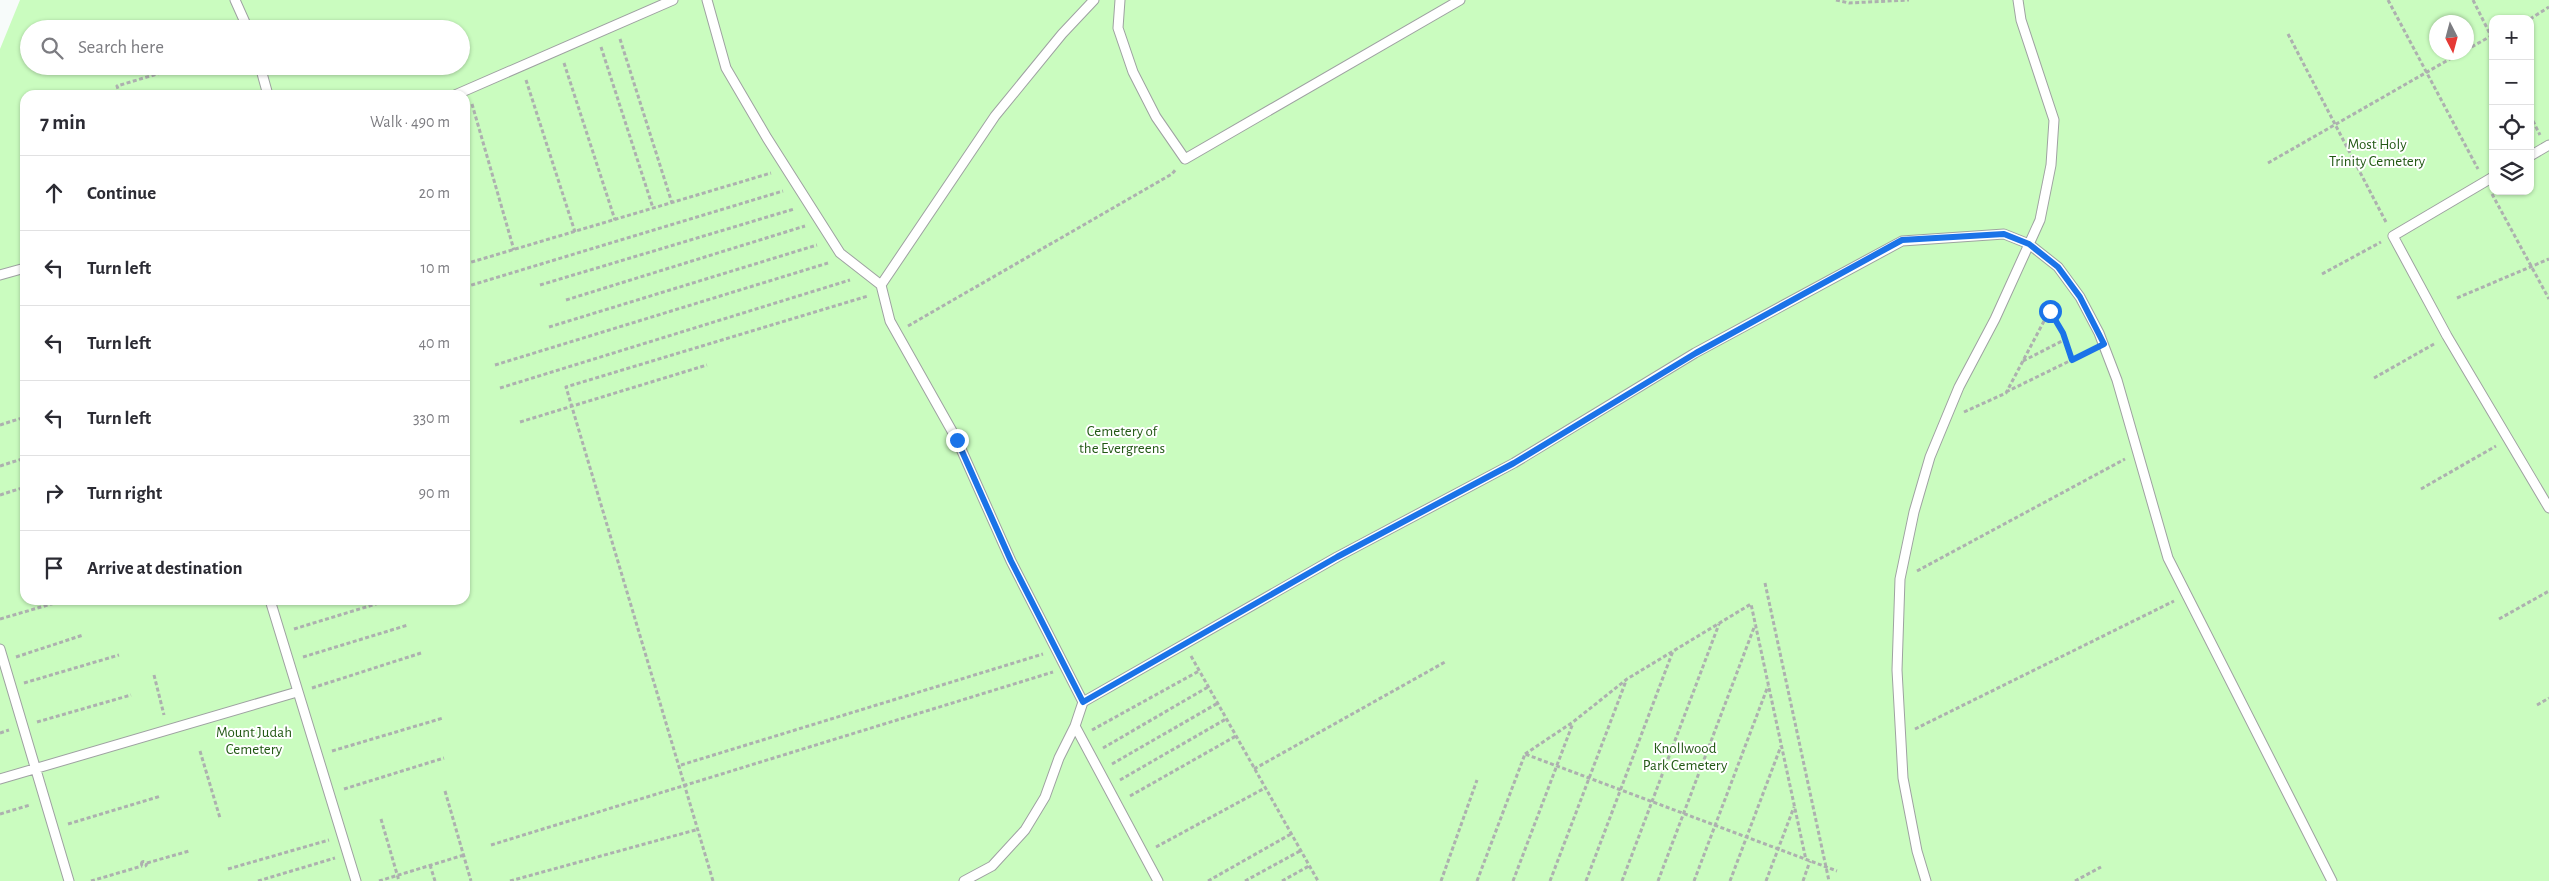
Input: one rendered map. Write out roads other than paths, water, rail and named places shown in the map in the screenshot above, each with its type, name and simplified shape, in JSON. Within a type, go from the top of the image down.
[{"type":"lane","points":[[235,0],[244,20]]},
{"type":"lane","points":[[466,90],[673,0]]},
{"type":"lane","points":[[707,0],[726,68],[786,168],[820,222],[846,258],[868,274],[882,288],[890,321],[957,440],[1011,561],[1083,702]]},
{"type":"lane","points":[[882,288],[995,116],[1062,34],[1094,0]]},
{"type":"lane","points":[[1120,0],[1118,28],[1133,72],[1156,117],[1185,159],[1460,0]]},
{"type":"lane","points":[[1926,881],[1917,851],[1903,778],[1897,670],[1900,579],[1914,512],[1930,457],[1959,388],[1995,319],[2040,220],[2051,166],[2054,120],[2021,20],[2018,0]]},
{"type":"lane","points":[[262,75],[267,90]]},
{"type":"lane","points":[[2534,154],[2548,148]]},
{"type":"lane","points":[[2489,180],[2393,236],[2447,336],[2549,508]]},
{"type":"lane","points":[[964,881],[992,866],[1025,830],[1045,797],[1083,702],[1337,557],[1514,463],[1696,353],[1902,240],[2004,234],[2029,244],[2058,267],[2080,297],[2104,344],[2117,380],[2168,558],[2332,881]]},
{"type":"lane","points":[[0,275],[20,269]]},
{"type":"lane","points":[[272,605],[356,881]]},
{"type":"lane","points":[[0,649],[69,881]]},
{"type":"lane","points":[[0,779],[297,692]]},
{"type":"lane","points":[[1075,726],[1158,881]]},
{"type":"park label","name":"Most Holy Trinity Cemetery","points":[[2377,152]]},
{"type":"park label","name":"Cemetery of the Evergreens","points":[[1122,440]]},
{"type":"park label","name":"Mount Judah Cemetery","points":[[254,740]]},
{"type":"park label","name":"Knollwood Park Cemetery","points":[[1685,756]]}]
